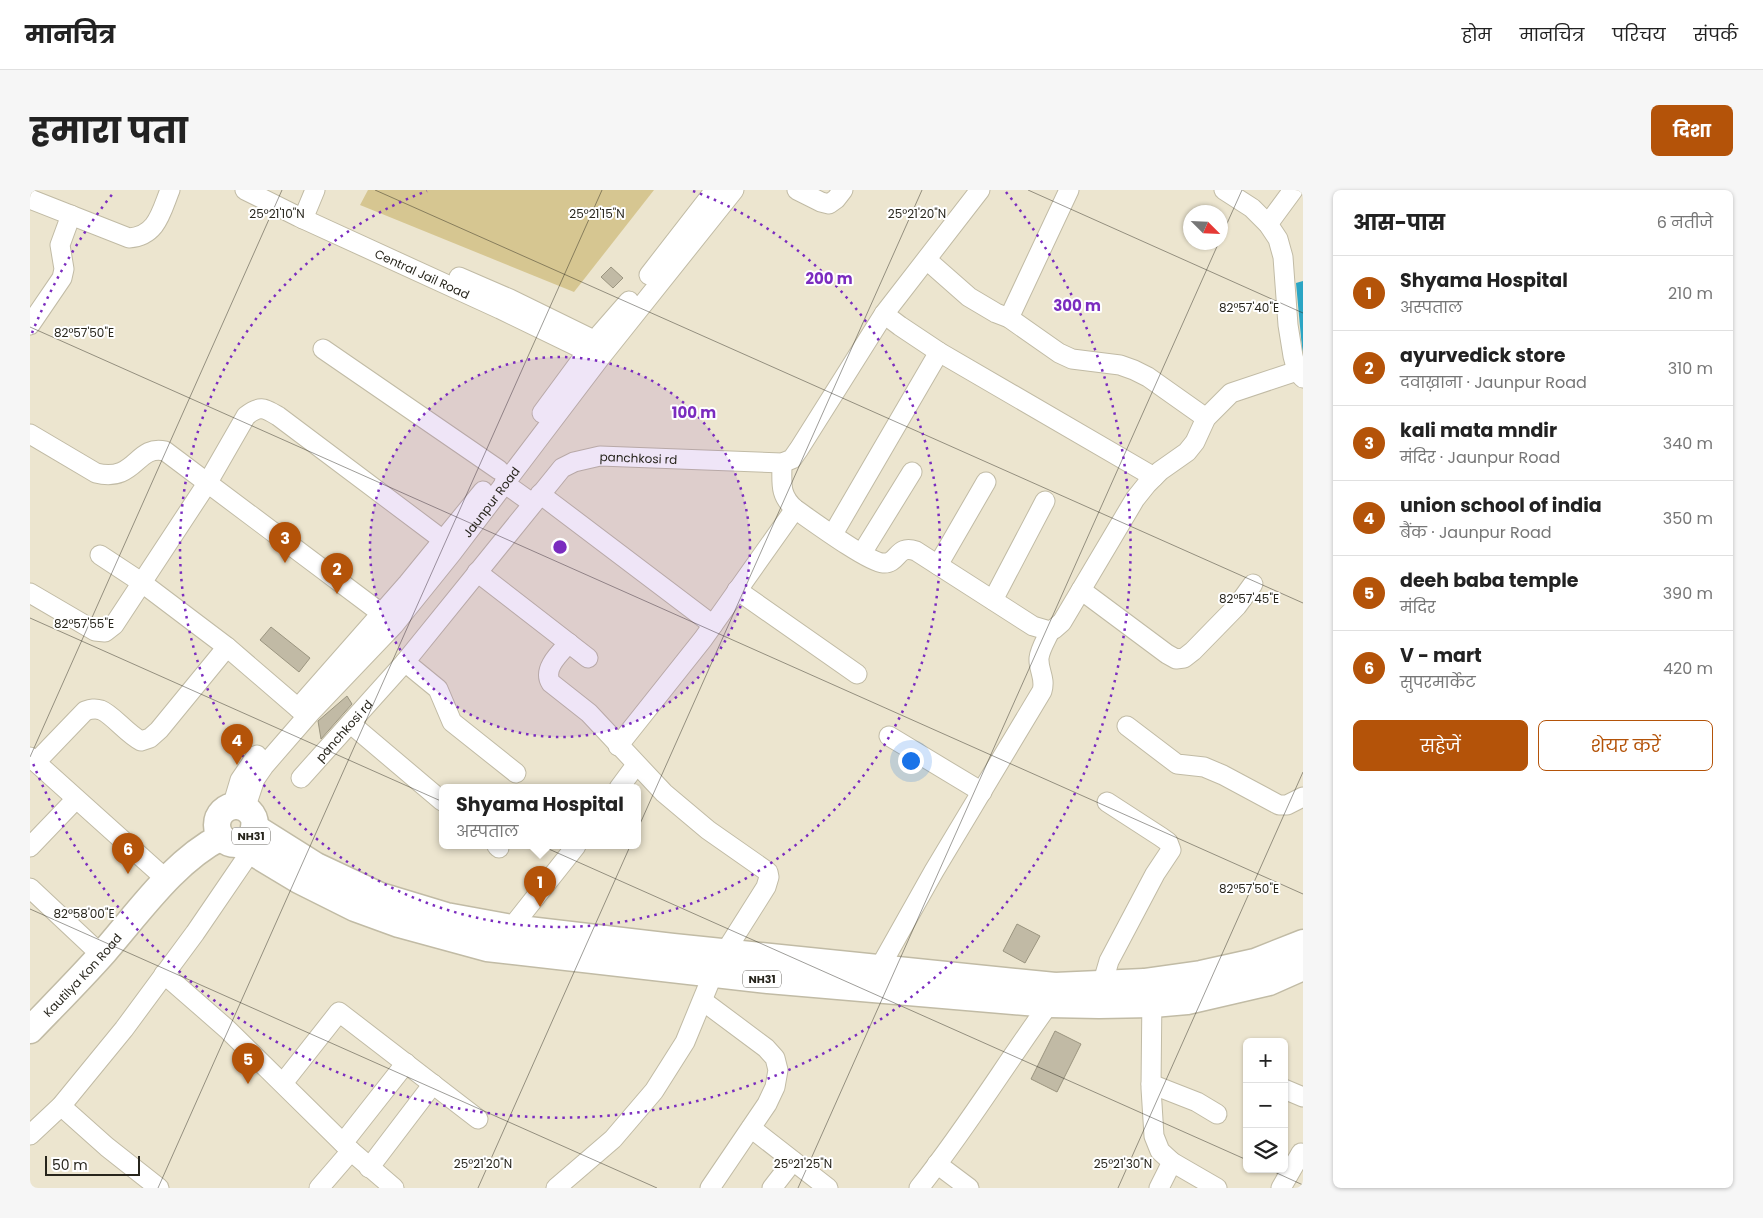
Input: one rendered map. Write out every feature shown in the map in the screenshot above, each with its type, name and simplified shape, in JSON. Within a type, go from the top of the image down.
[{"type":"highway","name":"Kautilya Kon Road","points":[[30,1014],[163,877],[204,846],[237,828]]},
{"type":"highway","name":"NH31","points":[[237,828],[380,896],[446,916],[719,963],[816,984],[1050,1004],[1152,993],[1201,974],[1255,962],[1303,942]]},
{"type":"highway","name":"NH31","points":[[237,828],[299,880],[355,908],[398,924],[487,948],[719,963],[880,967],[1055,986],[1102,985],[1187,1001],[1269,982],[1303,967]]},
{"type":"highway","name":"Kautilya Kon Road","points":[[30,1030],[102,955],[163,877]]},
{"type":"street","points":[[30,199],[129,238],[148,233],[156,222],[170,190]]},
{"type":"street","name":"Central Jail Road","points":[[245,190],[304,214],[598,349]]},
{"type":"street","points":[[264,190],[304,214],[315,190]]},
{"type":"street","points":[[797,190],[829,204],[843,190]]},
{"type":"street","points":[[980,190],[884,314],[792,459],[782,463],[782,492],[786,501],[794,509],[876,561],[888,563],[894,560],[903,550],[916,551],[1033,626],[1050,631]]},
{"type":"street","points":[[1009,318],[1070,190]]},
{"type":"street","points":[[880,967],[934,871],[1042,690],[1044,684],[1039,660],[1040,651],[1050,631],[1062,622],[1135,499],[1154,477],[1187,452],[1195,442],[1206,418],[1231,393],[1300,374],[1288,325],[1283,257],[1278,239],[1268,224],[1252,208],[1224,190]]},
{"type":"street","points":[[1268,224],[1293,190]]},
{"type":"street","name":"Jaunpur Road","points":[[30,1135],[61,1106],[124,1029],[164,974],[237,828],[240,780],[247,768],[394,625],[452,553],[502,476],[598,349],[726,191]]},
{"type":"street","points":[[30,325],[62,278],[64,269],[60,245],[72,215]]},
{"type":"street","points":[[927,260],[955,286],[978,303],[1009,318],[1059,353],[1072,359],[1120,365],[1134,370],[1148,377],[1206,418]]},
{"type":"street","points":[[884,314],[940,352],[1154,477]]},
{"type":"street","points":[[323,349],[713,625]]},
{"type":"street","points":[[833,534],[940,352]]},
{"type":"street","points":[[30,592],[95,631],[105,632],[114,625],[208,482],[246,416],[254,409],[265,409],[278,416],[443,540]]},
{"type":"street","points":[[30,434],[96,473],[115,476],[125,471],[149,451],[156,449],[172,455],[382,613]]},
{"type":"street","name":"panchkosi rd","points":[[301,778],[405,662],[562,468],[574,462],[600,456],[782,463]]},
{"type":"street","points":[[862,553],[912,472]]},
{"type":"street","name":"Jaunpur Road","points":[[303,712],[443,540],[502,476]]},
{"type":"street","points":[[938,565],[986,482]]},
{"type":"street","points":[[993,600],[1045,501]]},
{"type":"street","points":[[618,746],[680,670],[794,509]]},
{"type":"street","points":[[100,555],[141,582],[227,647],[303,712]]},
{"type":"street","points":[[477,572],[588,658]]},
{"type":"street","points":[[1081,590],[1176,659],[1184,658],[1213,631],[1237,606],[1253,584]]},
{"type":"street","points":[[737,590],[857,674]]},
{"type":"street","points":[[556,1188],[613,1140],[654,1090],[685,1042],[719,963],[766,887],[769,877],[768,872],[708,830],[664,793],[584,709],[552,683],[548,678],[548,672],[569,643]]},
{"type":"street","points":[[163,877],[33,760],[85,711],[94,708],[102,710],[131,736],[141,742],[150,738],[159,730],[227,647]]},
{"type":"street","points":[[405,662],[438,689],[452,722],[516,773]]},
{"type":"street","points":[[351,724],[439,797]]},
{"type":"street","points":[[1127,726],[1177,764],[1204,767],[1279,805],[1286,805],[1303,796]]},
{"type":"street","points":[[889,736],[982,792]]},
{"type":"street","points":[[622,784],[636,765]]},
{"type":"street","points":[[30,847],[76,798]]},
{"type":"street","points":[[1102,985],[1109,961],[1155,874],[1171,850],[1168,842],[1107,802]]},
{"type":"street","points":[[511,928],[574,849]]},
{"type":"street","points":[[30,888],[94,948]]},
{"type":"street","points":[[164,974],[227,1029],[369,1168],[394,1188]]},
{"type":"street","points":[[1152,993],[1154,1136],[1160,1151],[1172,1162],[1217,1188]]},
{"type":"street","points":[[703,1001],[766,1048],[775,1058],[778,1070],[775,1087],[767,1104],[710,1188]]},
{"type":"street","points":[[919,1188],[1050,1004]]},
{"type":"street","points":[[283,1083],[339,1012],[478,1119]]},
{"type":"street","points":[[319,1188],[406,1063]]},
{"type":"street","points":[[369,1168],[433,1084]]},
{"type":"street","points":[[1152,1084],[1197,1102],[1218,1114]]},
{"type":"street","points":[[1288,1091],[1303,1097]]},
{"type":"street","points":[[61,1106],[107,1147],[159,1188]]},
{"type":"street","points":[[751,1128],[828,1188]]},
{"type":"street","points":[[1281,1188],[1301,1153]]},
{"type":"street","points":[[772,1188],[793,1160]]},
{"type":"street","points":[[1159,1188],[1172,1162]]},
{"type":"street","points":[[937,1164],[969,1188]]},
{"type":"shaded area","points":[[368,190],[654,190],[574,292],[360,205]]},
{"type":"water","points":[[1303,281],[1303,359],[1296,283]]},
{"type":"building","points":[[611,267],[623,278],[613,288],[601,277]]},
{"type":"building","points":[[271,627],[310,658],[299,672],[260,640]]},
{"type":"building","points":[[347,696],[352,704],[321,739],[318,721]]},
{"type":"building","points":[[1017,924],[1040,936],[1025,963],[1003,951]]},
{"type":"building","points":[[1055,1031],[1081,1044],[1057,1092],[1031,1079]]},
{"type":"place","name":"kali mata mndir","points":[[285,563]]},
{"type":"place","name":"ayurvedick store","points":[[337,594]]},
{"type":"place","name":"union school of india","points":[[237,765]]},
{"type":"place","name":"V - mart","points":[[128,874]]},
{"type":"place","name":"Shyama Hospital","points":[[540,907]]},
{"type":"place","name":"deeh baba temple","points":[[248,1084]]}]
